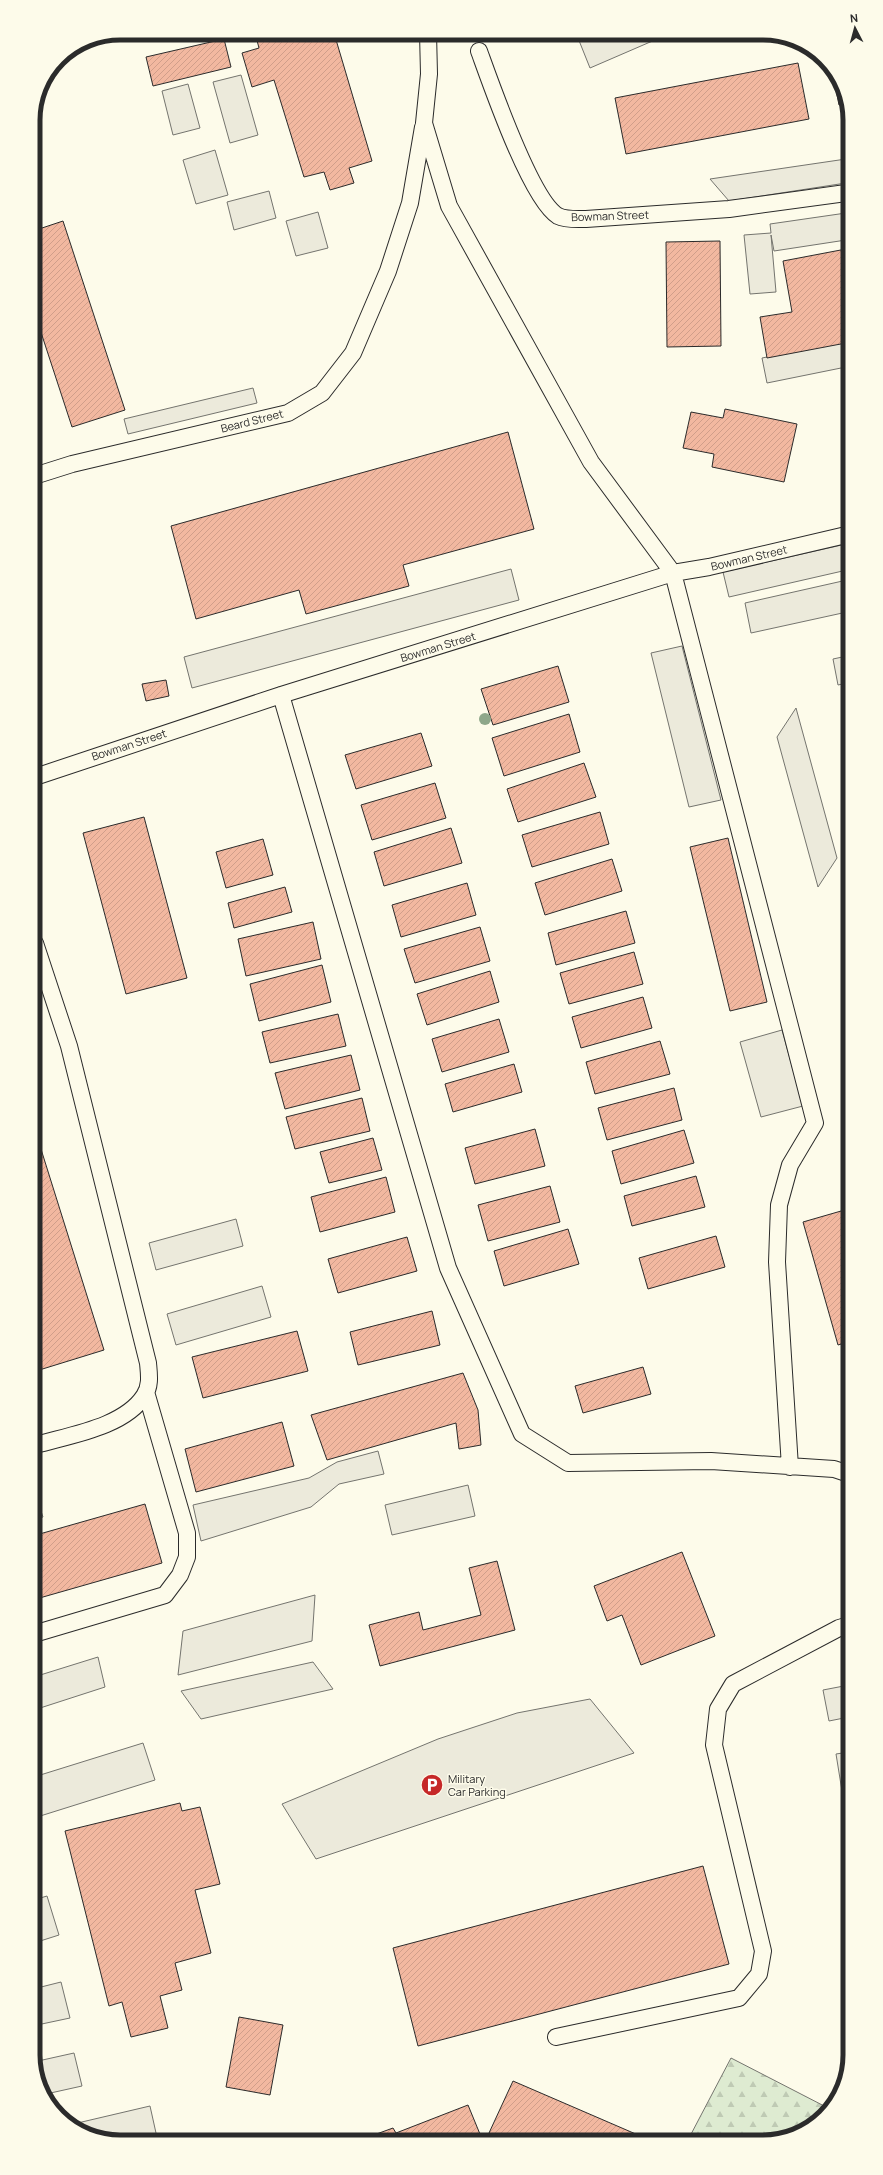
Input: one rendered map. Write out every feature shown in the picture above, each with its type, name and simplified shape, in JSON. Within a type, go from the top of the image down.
[{"type":"lane","name":"Beard Street","points":[[40,474],[79,463],[288,412],[322,393],[353,353],[388,271],[410,203],[424,123],[429,74],[428,40]]},
{"type":"lane","name":"Bowman Street","points":[[479,51],[500,109],[531,179],[538,192],[558,216],[569,219],[586,219],[730,209],[843,193]]},
{"type":"lane","points":[[424,123],[452,213],[591,462],[673,573],[815,1123],[790,1165],[779,1205],[777,1262],[790,1467]]},
{"type":"lane","name":"Bowman Street","points":[[40,775],[281,695],[673,573],[709,567],[843,536]]},
{"type":"lane","points":[[281,695],[448,1268],[522,1434],[568,1463],[711,1461],[834,1469],[843,1472]]},
{"type":"lane","points":[[40,973],[42,985],[69,1046],[93,1136],[148,1363],[149,1382],[146,1392],[135,1406],[114,1422],[40,1444]]},
{"type":"lane","points":[[40,1632],[165,1595],[180,1575],[187,1557],[187,1532],[146,1392]]},
{"type":"lane","points":[[556,2037],[739,1998],[760,1974],[763,1951],[714,1745],[718,1708],[733,1684],[843,1627]]},
{"type":"green space","points":[[731,2058],[824,2106],[816,2115],[789,2131],[763,2135],[691,2135]]},
{"type":"shaded area","points":[[579,40],[655,40],[590,68]]},
{"type":"shaded area","points":[[241,75],[258,135],[230,143],[213,82]]},
{"type":"shaded area","points":[[188,84],[200,128],[173,135],[162,91]]},
{"type":"shaded area","points":[[215,150],[228,195],[196,204],[183,160]]},
{"type":"shaded area","points":[[843,159],[843,183],[729,201],[710,179]]},
{"type":"shaded area","points":[[269,191],[276,218],[234,230],[227,202]]},
{"type":"shaded area","points":[[318,212],[328,248],[296,256],[286,221]]},
{"type":"shaded area","points":[[843,213],[843,240],[774,251],[771,235],[776,292],[750,294],[744,235],[771,233],[770,224]]},
{"type":"shaded area","points":[[843,342],[843,368],[767,383],[762,358]]},
{"type":"shaded area","points":[[253,388],[257,403],[128,434],[124,419]]},
{"type":"shaded area","points":[[843,545],[843,571],[729,597],[723,572]]},
{"type":"shaded area","points":[[511,569],[519,600],[192,688],[184,657]]},
{"type":"shaded area","points":[[843,581],[843,613],[751,633],[745,603]]},
{"type":"shaded area","points":[[682,646],[721,800],[689,807],[651,653]]},
{"type":"shaded area","points":[[843,657],[843,684],[838,685],[833,659]]},
{"type":"shaded area","points":[[796,708],[837,858],[818,887],[777,737]]},
{"type":"shaded area","points":[[782,1030],[803,1106],[761,1117],[740,1042]]},
{"type":"shaded area","points":[[236,1219],[243,1246],[156,1270],[149,1243]]},
{"type":"shaded area","points":[[262,1286],[271,1317],[176,1345],[167,1314]]},
{"type":"shaded area","points":[[378,1451],[384,1474],[339,1484],[311,1507],[201,1541],[193,1505],[309,1478],[337,1462]]},
{"type":"shaded area","points":[[468,1485],[475,1516],[392,1535],[385,1505]]},
{"type":"shaded area","points":[[40,1508],[43,1517],[40,1518]]},
{"type":"shaded area","points":[[315,1595],[312,1641],[178,1675],[183,1631]]},
{"type":"shaded area","points":[[98,1657],[105,1687],[40,1708],[40,1675]]},
{"type":"shaded area","points":[[313,1662],[333,1689],[201,1719],[181,1691]]},
{"type":"shaded area","points":[[843,1686],[843,1718],[829,1721],[823,1690]]},
{"type":"shaded area","name":"Military Car Parking","points":[[590,1699],[634,1753],[316,1859],[282,1804],[438,1739],[517,1713]]},
{"type":"shaded area","points":[[143,1743],[155,1780],[40,1816],[40,1775]]},
{"type":"shaded area","points":[[843,1753],[842,1791],[836,1754]]},
{"type":"shaded area","points":[[47,1896],[59,1935],[40,1941],[40,1898]]},
{"type":"shaded area","points":[[61,1982],[70,2018],[40,2024],[40,1987]]},
{"type":"shaded area","points":[[74,2053],[82,2086],[50,2093],[44,2081],[41,2060]]},
{"type":"shaded area","points":[[150,2106],[156,2135],[115,2135],[90,2129],[78,2123]]},
{"type":"building","points":[[224,40],[231,67],[153,86],[146,57]]},
{"type":"building","points":[[257,40],[336,40],[372,161],[349,168],[354,183],[330,190],[324,172],[304,177],[274,80],[252,87],[242,53],[259,48]]},
{"type":"building","points":[[798,63],[809,119],[626,154],[615,98]]},
{"type":"building","points":[[835,85],[839,94],[841,105],[839,105]]},
{"type":"building","points":[[63,221],[125,410],[72,427],[40,329],[40,229]]},
{"type":"building","points":[[720,241],[721,346],[667,347],[666,242]]},
{"type":"building","points":[[843,250],[843,344],[767,358],[760,317],[792,312],[783,261]]},
{"type":"building","points":[[725,409],[797,424],[784,482],[712,467],[714,454],[683,448],[691,412],[723,418]]},
{"type":"building","points":[[508,432],[534,529],[403,565],[409,586],[306,614],[299,590],[196,619],[171,526]]},
{"type":"building","points":[[558,666],[569,702],[493,725],[481,689]]},
{"type":"building","points":[[166,680],[169,696],[146,701],[142,684]]},
{"type":"building","points":[[569,714],[580,752],[504,776],[492,738]]},
{"type":"building","points":[[421,733],[432,766],[356,789],[345,755]]},
{"type":"building","points":[[584,763],[596,797],[518,822],[507,789]]},
{"type":"building","points":[[435,783],[446,818],[372,840],[361,805]]},
{"type":"building","points":[[600,812],[609,844],[532,867],[522,835]]},
{"type":"building","points":[[144,817],[187,978],[126,994],[83,833]]},
{"type":"building","points":[[451,828],[462,863],[384,886],[374,852]]},
{"type":"building","points":[[728,838],[767,1002],[730,1011],[690,847]]},
{"type":"building","points":[[263,839],[273,875],[226,888],[216,852]]},
{"type":"building","points":[[612,859],[622,891],[545,915],[535,883]]},
{"type":"building","points":[[467,883],[476,915],[401,937],[392,905]]},
{"type":"building","points":[[285,887],[292,912],[234,928],[228,903]]},
{"type":"building","points":[[626,911],[635,943],[556,965],[548,933]]},
{"type":"building","points":[[313,922],[321,959],[246,976],[238,939]]},
{"type":"building","points":[[480,927],[490,961],[415,983],[404,949]]},
{"type":"building","points":[[634,952],[643,984],[569,1004],[560,973]]},
{"type":"building","points":[[322,965],[331,1002],[259,1021],[250,984]]},
{"type":"building","points":[[490,971],[499,1002],[427,1025],[417,994]]},
{"type":"building","points":[[643,997],[652,1028],[581,1048],[572,1017]]},
{"type":"building","points":[[338,1014],[346,1046],[270,1063],[262,1032]]},
{"type":"building","points":[[499,1019],[509,1052],[442,1072],[432,1039]]},
{"type":"building","points":[[660,1041],[670,1074],[595,1094],[586,1062]]},
{"type":"building","points":[[351,1055],[360,1090],[285,1109],[275,1073]]},
{"type":"building","points":[[514,1064],[522,1092],[453,1112],[445,1084]]},
{"type":"building","points":[[674,1088],[682,1120],[607,1140],[598,1108]]},
{"type":"building","points":[[362,1098],[370,1131],[295,1149],[286,1117]]},
{"type":"building","points":[[535,1129],[545,1166],[475,1184],[465,1148]]},
{"type":"building","points":[[684,1130],[694,1163],[621,1184],[612,1151]]},
{"type":"building","points":[[373,1138],[382,1170],[329,1183],[320,1152]]},
{"type":"building","points":[[40,1146],[104,1350],[40,1370]]},
{"type":"building","points":[[696,1176],[705,1207],[632,1226],[624,1196]]},
{"type":"building","points":[[386,1177],[395,1212],[320,1232],[311,1197]]},
{"type":"building","points":[[550,1186],[560,1222],[488,1241],[478,1205]]},
{"type":"building","points":[[843,1210],[843,1344],[838,1345],[803,1222]]},
{"type":"building","points":[[568,1229],[579,1264],[504,1286],[494,1251]]},
{"type":"building","points":[[716,1236],[725,1267],[648,1289],[639,1258]]},
{"type":"building","points":[[407,1237],[417,1271],[338,1293],[328,1259]]},
{"type":"building","points":[[432,1311],[440,1345],[358,1365],[350,1332]]},
{"type":"building","points":[[297,1331],[308,1371],[203,1398],[192,1357]]},
{"type":"building","points":[[643,1367],[651,1394],[583,1413],[575,1386]]},
{"type":"building","points":[[463,1373],[478,1410],[481,1445],[459,1449],[456,1423],[327,1460],[311,1415]]},
{"type":"building","points":[[282,1422],[294,1466],[196,1492],[185,1449]]},
{"type":"building","points":[[145,1504],[162,1563],[40,1598],[40,1534]]},
{"type":"building","points":[[682,1552],[715,1636],[641,1665],[622,1615],[607,1621],[594,1586]]},
{"type":"building","points":[[497,1561],[515,1630],[380,1666],[369,1625],[419,1612],[423,1630],[481,1615],[469,1568]]},
{"type":"building","points":[[180,1803],[182,1811],[200,1807],[220,1884],[195,1890],[211,1953],[175,1963],[182,1990],[160,1996],[168,2028],[131,2037],[122,2002],[109,2006],[65,1831]]},
{"type":"building","points":[[703,1866],[729,1964],[418,2046],[393,1948]]},
{"type":"building","points":[[239,2017],[283,2025],[270,2095],[226,2087]]},
{"type":"building","points":[[513,2081],[638,2135],[494,2135],[489,2133]]},
{"type":"building","points":[[468,2105],[480,2135],[374,2135],[393,2128],[396,2133]]},
{"type":"place","name":"Military Car Parking","points":[[432,1785]]}]
